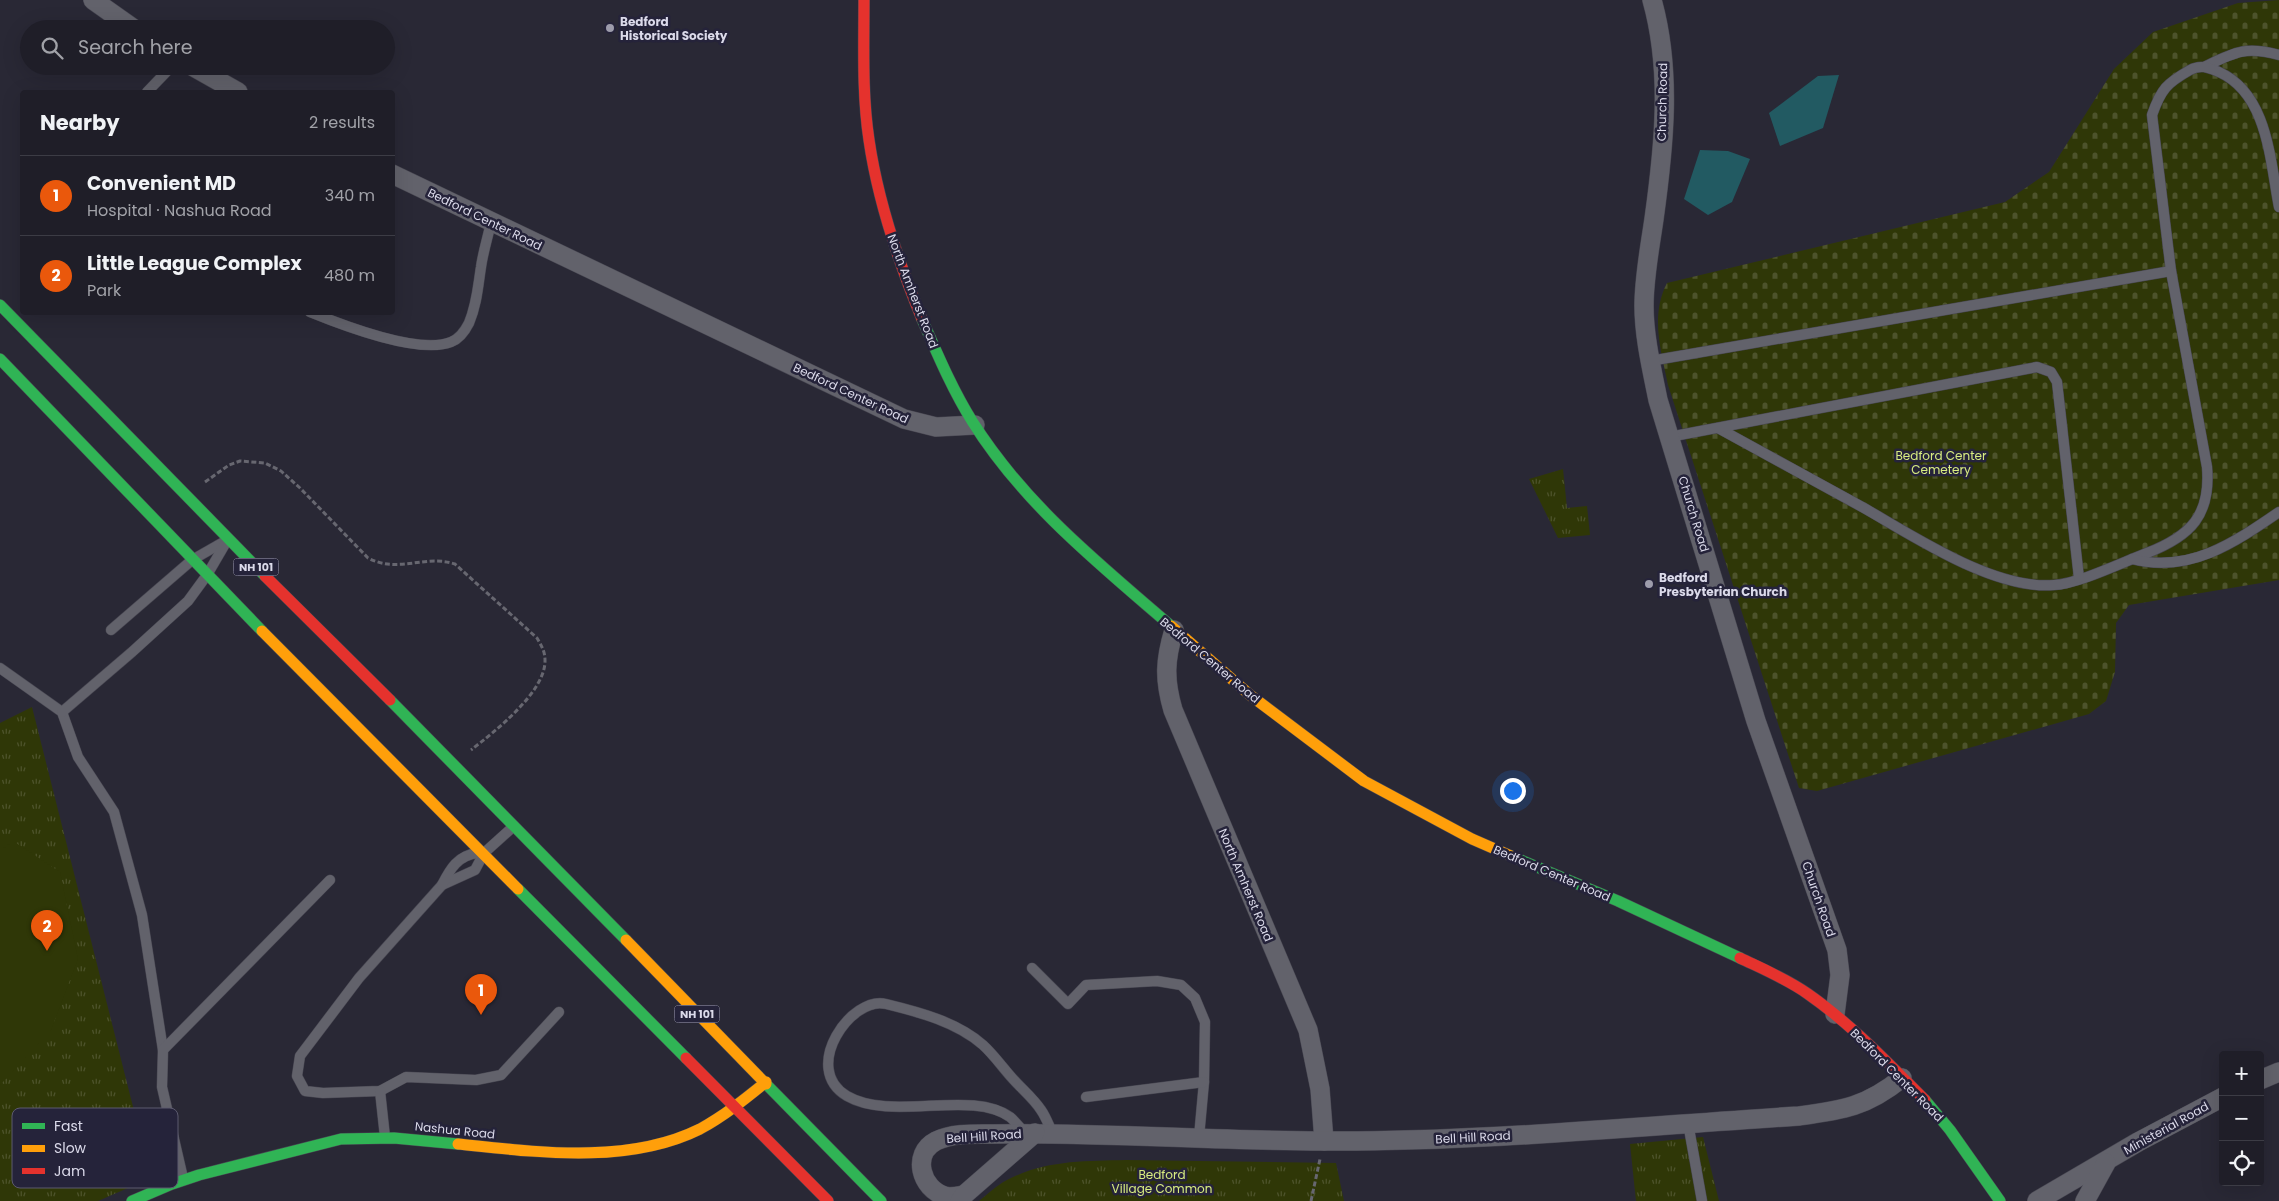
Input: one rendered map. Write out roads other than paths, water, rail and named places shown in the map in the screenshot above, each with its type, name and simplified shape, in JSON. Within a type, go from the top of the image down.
[{"type":"main road","name":"North Amherst Road","points":[[864,0],[867,124],[872,158],[889,232],[929,337],[975,426]]},
{"type":"main road","name":"NH 101","points":[[0,305],[228,539],[454,764],[881,1201]]},
{"type":"main road","name":"NH 101","points":[[0,358],[192,560],[828,1201]]},
{"type":"main road","name":"Bedford Center Road","points":[[975,426],[1035,503],[1061,531],[1257,700],[1364,781],[1472,839],[1618,901],[1780,977],[1808,994],[1835,1014],[1925,1100],[1950,1130],[2000,1201]]},
{"type":"main road","name":"Nashua Road","points":[[178,1181],[351,1137],[418,1139],[502,1149],[603,1151],[654,1144],[692,1132],[733,1107],[766,1082]]},
{"type":"main road","name":"Nashua Road","points":[[132,1201],[162,1188]]},
{"type":"street","points":[[93,0],[121,20]]},
{"type":"street","name":"Church Road","points":[[1652,0],[1658,19],[1664,67],[1664,115],[1659,186],[1644,306],[1650,361],[1658,400],[1756,721],[1837,950],[1840,975],[1835,1014]]},
{"type":"street","points":[[208,75],[234,90]]},
{"type":"street","name":"Bedford Center Road","points":[[395,175],[904,419],[936,427],[975,426]]},
{"type":"street","name":"North Amherst Road","points":[[1174,630],[1166,657],[1166,676],[1173,710],[1308,1030],[1320,1089],[1324,1141]]},
{"type":"street","points":[[2264,1078],[2279,1072]]},
{"type":"street","name":"Bell Hill Road","points":[[1038,1133],[962,1198],[948,1198],[936,1192],[925,1182],[921,1170],[922,1157],[933,1142],[948,1136],[1038,1133],[1324,1141],[1444,1139],[1799,1116],[1842,1110],[1870,1100],[1902,1078]]},
{"type":"street","name":"Ministerial Road","points":[[2037,1201],[2219,1099]]},
{"type":"street","name":"Ministerial Road","points":[[2085,1201],[2109,1159]]},
{"type":"lane","points":[[1718,428],[1962,563],[2036,586],[2056,585],[2079,578],[2168,545],[2185,534],[2205,505],[2209,487],[2171,271],[2152,115],[2159,94],[2169,82],[2193,68],[2206,66],[2236,51],[2261,50],[2279,55]]},
{"type":"lane","points":[[2206,66],[2230,78],[2251,102],[2265,132],[2279,207]]},
{"type":"lane","points":[[149,90],[163,75]]},
{"type":"lane","points":[[318,315],[377,337],[423,344],[449,343],[459,337],[468,324],[476,304],[481,268],[491,222]]},
{"type":"lane","points":[[1650,361],[2171,271]]},
{"type":"lane","points":[[1669,437],[2037,368],[2051,372],[2057,382],[2079,578]]},
{"type":"lane","points":[[2132,558],[2151,564],[2167,563],[2212,553],[2240,540],[2279,512]]},
{"type":"lane","points":[[111,630],[192,560],[228,539]]},
{"type":"lane","points":[[62,712],[188,601],[207,575],[228,539]]},
{"type":"lane","points":[[0,668],[62,712],[78,757],[114,812],[142,915],[163,1050],[162,1087],[167,1108]]},
{"type":"lane","points":[[442,886],[475,870],[484,853],[514,826]]},
{"type":"lane","points":[[484,853],[465,856],[457,862],[442,886],[359,978],[300,1056],[297,1076],[305,1091],[323,1093],[380,1091],[406,1078],[476,1080],[500,1075],[558,1012]]},
{"type":"lane","points":[[163,1050],[330,880]]},
{"type":"lane","points":[[1032,968],[1068,1004],[1086,984],[1157,981],[1181,985],[1195,998],[1205,1022],[1204,1082],[1199,1137]]},
{"type":"lane","points":[[881,1002],[939,1020],[964,1032],[982,1045],[1041,1110],[1038,1133],[1010,1117],[989,1108],[974,1106],[901,1107],[866,1103],[846,1096],[835,1086],[828,1072],[828,1055],[833,1038],[851,1017],[881,1002]]},
{"type":"lane","points":[[1086,1097],[1204,1082]]},
{"type":"lane","points":[[380,1091],[386,1138]]},
{"type":"lane","points":[[1688,1123],[1702,1201]]},
{"type":"lane","points":[[178,1157],[183,1179]]},
{"type":"water","points":[[1839,75],[1823,128],[1780,146],[1769,113],[1818,76]]},
{"type":"water","points":[[1700,150],[1728,151],[1750,159],[1732,202],[1708,215],[1684,199]]},
{"type":"place","name":"Bedford Historical Society","points":[[610,28]]},
{"type":"place","name":"Bedford Presbyterian Church","points":[[1649,584]]},
{"type":"place","name":"Little League Complex","points":[[47,951]]},
{"type":"place","name":"Convenient MD","points":[[481,1015]]},
{"type":"park label","name":"Bedford Center Cemetery","points":[[1941,462]]},
{"type":"park label","name":"Bedford Village Common","points":[[1162,1181]]}]
